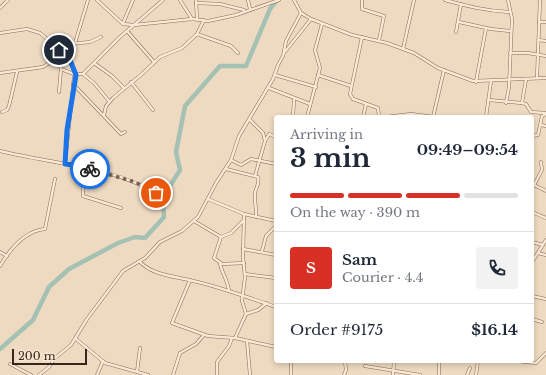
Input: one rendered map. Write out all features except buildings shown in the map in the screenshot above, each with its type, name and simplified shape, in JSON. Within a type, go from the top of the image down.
[{"type":"street","points":[[0,8],[8,0]]},
{"type":"street","points":[[75,43],[88,0]]},
{"type":"street","points":[[97,0],[123,24],[154,62]]},
{"type":"street","points":[[123,24],[133,0]]},
{"type":"street","points":[[84,74],[134,25],[163,0]]},
{"type":"street","points":[[180,0],[192,19]]},
{"type":"street","points":[[248,0],[250,9]]},
{"type":"street","points":[[123,24],[134,25],[192,19],[204,20],[236,15],[246,10],[279,0]]},
{"type":"street","points":[[294,0],[300,12],[322,24],[362,37],[379,40],[414,53],[433,66],[476,82],[546,78]]},
{"type":"street","points":[[362,0],[362,8],[384,16],[379,40]]},
{"type":"street","points":[[403,49],[414,0]]},
{"type":"street","points":[[445,0],[473,6],[485,11],[509,12]]},
{"type":"street","points":[[506,103],[508,95],[510,31],[512,19],[509,12],[508,0]]},
{"type":"street","points":[[537,78],[540,0]]},
{"type":"street","points":[[197,19],[196,2],[220,4],[246,10]]},
{"type":"street","points":[[456,32],[461,4]]},
{"type":"street","points":[[39,375],[76,339],[87,319],[123,271],[139,262],[160,242],[182,231],[194,222],[231,160],[239,136],[250,120],[275,75],[284,53],[286,41],[300,12]]},
{"type":"street","points":[[284,53],[290,48],[311,19]]},
{"type":"street","points":[[104,115],[109,101],[162,55],[182,48],[197,34],[204,20]]},
{"type":"street","points":[[459,22],[486,28],[510,31]]},
{"type":"street","points":[[539,22],[546,22]]},
{"type":"street","points":[[307,115],[321,64],[315,50],[322,24]]},
{"type":"street","points":[[476,82],[486,28]]},
{"type":"street","points":[[0,33],[27,29],[35,31],[44,36],[70,60],[75,74],[65,164]]},
{"type":"street","points":[[197,34],[231,46],[238,53]]},
{"type":"street","points":[[65,55],[68,46],[75,43],[90,42],[101,37]]},
{"type":"street","points":[[362,37],[351,86],[351,97],[378,108],[379,115]]},
{"type":"street","points":[[539,40],[546,41]]},
{"type":"street","points":[[510,53],[546,56]]},
{"type":"street","points":[[0,73],[17,72],[43,67],[65,55]]},
{"type":"street","points":[[57,58],[61,69],[59,92]]},
{"type":"street","points":[[94,64],[112,76],[124,88]]},
{"type":"street","points":[[61,69],[75,74],[84,74],[94,83],[109,101]]},
{"type":"street","points":[[433,115],[444,70]]},
{"type":"street","points":[[2,112],[8,110],[17,72]]},
{"type":"street","points":[[275,75],[316,87]]},
{"type":"street","points":[[318,75],[351,86]]},
{"type":"street","points":[[522,103],[526,79]]},
{"type":"street","points":[[486,115],[492,81]]},
{"type":"street","points":[[130,82],[153,110]]},
{"type":"street","points":[[73,84],[121,134],[125,132]]},
{"type":"street","points":[[268,88],[310,104]]},
{"type":"street","points":[[293,115],[294,99]]},
{"type":"street","points":[[489,100],[506,103],[522,103],[526,104],[531,112],[546,114]]},
{"type":"street","points":[[363,115],[366,104]]},
{"type":"street","points":[[534,136],[538,135],[542,116],[546,114]]},
{"type":"street","points":[[410,115],[423,115]]},
{"type":"street","points":[[250,120],[263,133],[265,141]]},
{"type":"street","points":[[541,125],[546,126]]},
{"type":"street","points":[[255,176],[265,141],[269,134],[274,136]]},
{"type":"street","points":[[0,151],[65,164],[83,166],[135,182],[160,196]]},
{"type":"street","points":[[231,160],[241,165],[248,159],[260,159],[274,163]]},
{"type":"street","points":[[534,183],[542,170],[541,162]]},
{"type":"street","points":[[83,166],[83,196],[122,208]]},
{"type":"street","points":[[226,168],[238,173],[258,177],[259,182],[255,193],[256,217]]},
{"type":"street","points":[[0,266],[7,256],[29,233],[45,228],[55,179]]},
{"type":"street","points":[[534,185],[546,191]]},
{"type":"street","points":[[208,199],[244,214],[274,221]]},
{"type":"street","points":[[534,213],[546,218]]},
{"type":"street","points":[[217,375],[218,362],[234,338],[246,314],[242,295],[245,274],[243,250],[244,214]]},
{"type":"street","points":[[243,221],[231,233],[221,237],[214,258],[220,263],[244,263]]},
{"type":"street","points":[[194,222],[221,237]]},
{"type":"street","points":[[262,251],[266,236],[274,228]]},
{"type":"street","points":[[534,259],[546,240]]},
{"type":"street","points":[[534,243],[543,245]]},
{"type":"street","points":[[243,250],[274,254]]},
{"type":"street","points":[[0,252],[7,256]]},
{"type":"street","points":[[538,253],[546,255]]},
{"type":"street","points":[[139,262],[142,266],[155,272],[190,280],[274,306]]},
{"type":"street","points":[[220,263],[221,270],[228,282],[229,292]]},
{"type":"street","points":[[245,274],[274,278]]},
{"type":"street","points":[[190,280],[172,324],[204,335],[234,338],[274,347]]},
{"type":"street","points":[[534,296],[546,299]]},
{"type":"street","points":[[246,314],[258,310],[267,303]]},
{"type":"street","points":[[534,320],[542,322]]},
{"type":"street","points":[[173,375],[179,355],[187,348],[196,344],[204,335]]},
{"type":"street","points":[[76,339],[103,362],[133,373],[137,372],[148,375]]},
{"type":"street","points":[[247,341],[250,375]]},
{"type":"street","points":[[137,372],[140,348]]},
{"type":"street","points":[[534,362],[536,362],[546,353]]},
{"type":"street","points":[[97,375],[103,362]]},
{"type":"street","points":[[291,375],[292,363]]},
{"type":"street","points":[[344,375],[346,370],[345,363]]},
{"type":"street","points":[[393,375],[394,363]]},
{"type":"street","points":[[439,363],[439,375]]},
{"type":"street","points":[[476,375],[478,363]]},
{"type":"street","points":[[10,364],[31,375]]},
{"type":"street","points":[[365,366],[417,375]]},
{"type":"street","points":[[467,375],[470,368]]},
{"type":"waterway","points":[[0,349],[33,320],[49,287],[69,269],[118,243],[135,237],[145,238],[164,217],[163,197],[180,170],[176,152],[185,106],[220,66],[246,66],[270,9],[277,0]]},
{"type":"way so far","points":[[90,169],[135,182],[156,193]]},
{"type":"route","points":[[59,50],[69,58],[76,75],[74,77],[67,130],[65,164],[83,166],[90,169]]}]
